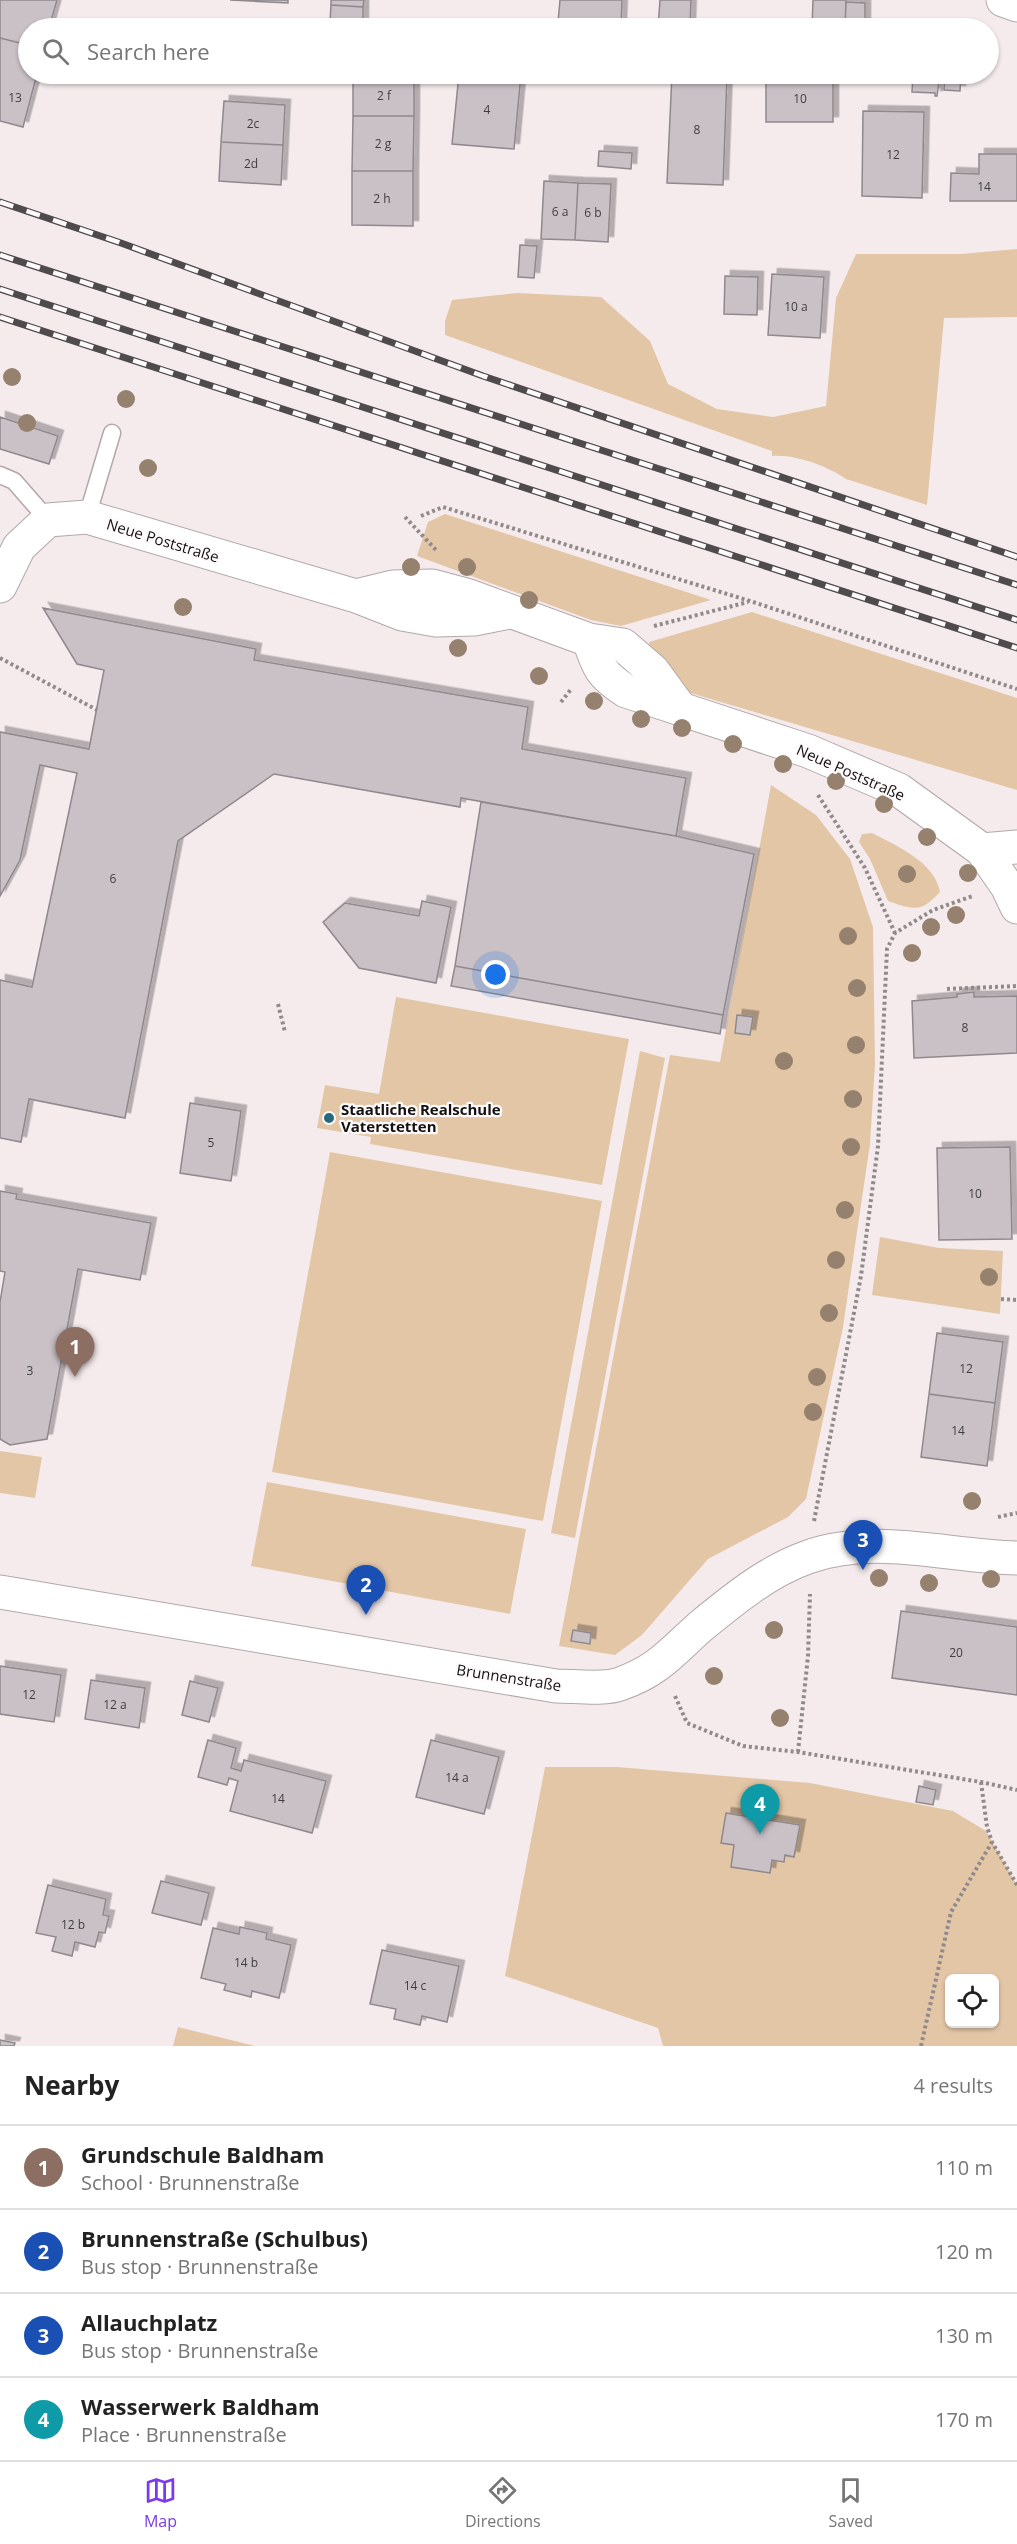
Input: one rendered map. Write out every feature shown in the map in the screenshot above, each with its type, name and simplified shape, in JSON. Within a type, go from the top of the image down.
[{"type":"street","points":[[1003,0],[1017,5]]},
{"type":"street","name":"Neue Poststraße","points":[[48,520],[87,517],[356,596],[402,614],[436,620],[474,619],[510,612],[589,640],[623,645]]},
{"type":"street","points":[[2,577],[19,547],[48,520]]},
{"type":"street","name":"Neue Poststraße","points":[[589,640],[606,678],[626,691],[808,751],[899,790],[982,850],[1007,886],[1017,907]]},
{"type":"street","points":[[623,645],[653,671],[680,708]]},
{"type":"street","points":[[982,850],[1017,847]]},
{"type":"street","name":"Brunnenstraße","points":[[0,1592],[556,1686],[618,1685],[658,1667],[701,1626],[769,1574],[810,1556],[856,1547],[907,1547],[985,1557],[1017,1558]]},
{"type":"lane","points":[[87,517],[112,433]]},
{"type":"lane","points":[[0,475],[14,481],[48,520]]},
{"type":"path","points":[[421,516],[443,507],[750,601],[1017,689]]},
{"type":"path","points":[[623,645],[645,628],[750,601]]},
{"type":"path","points":[[0,658],[97,710]]},
{"type":"path","points":[[814,788],[865,868],[895,933]]},
{"type":"path","points":[[798,1752],[808,1656],[810,1556],[815,1512],[861,1276],[878,1146],[887,949],[895,933],[933,910]]},
{"type":"path","points":[[947,989],[1017,986]]},
{"type":"path","points":[[278,1004],[285,1032]]},
{"type":"path","points":[[1001,1299],[1017,1300]]},
{"type":"path","points":[[998,1517],[1017,1513]]},
{"type":"path","points":[[658,1667],[687,1723],[743,1746],[798,1752],[1017,1790]]},
{"type":"path","points":[[981,1782],[987,1827],[992,1842],[1017,1885]]},
{"type":"path","points":[[921,2046],[951,1912],[992,1842]]},
{"type":"shaded area","points":[[1017,249],[1017,317],[944,318],[927,505],[846,479],[810,462],[791,457],[772,456],[772,451],[445,335],[445,321],[452,300],[517,293],[601,297],[650,341],[668,384],[717,409],[773,417],[826,406],[836,298],[856,254],[961,254]]},
{"type":"shaded area","points":[[445,514],[711,600],[621,626],[591,620],[417,556],[428,522]]},
{"type":"shaded area","points":[[752,612],[1017,698],[1017,790],[687,692],[650,658],[649,642]]},
{"type":"shaded area","points":[[771,785],[816,815],[850,859],[873,927],[875,1064],[870,1144],[843,1327],[806,1499],[788,1517],[708,1559],[642,1635],[615,1655],[559,1646],[670,1055],[720,1062]]},
{"type":"shaded area","points":[[872,833],[914,856],[931,872],[940,892],[928,904],[911,908],[888,901],[870,859],[859,842],[862,834]]},
{"type":"shaded area","points":[[396,997],[629,1039],[602,1185],[370,1144],[371,1137],[317,1128],[325,1085],[379,1094]]},
{"type":"shaded area","points":[[640,1051],[665,1058],[575,1538],[551,1533]]},
{"type":"shaded area","points":[[330,1152],[602,1201],[543,1521],[272,1472]]},
{"type":"shaded area","points":[[880,1237],[939,1248],[1003,1251],[1000,1314],[872,1295]]},
{"type":"shaded area","points":[[0,1451],[42,1457],[35,1498],[0,1493]]},
{"type":"shaded area","points":[[267,1482],[526,1529],[510,1614],[251,1566]]},
{"type":"shaded area","points":[[545,1767],[617,1767],[810,1783],[953,1811],[986,1831],[1017,1885],[1017,2046],[663,2046],[658,2028],[505,1976]]},
{"type":"shaded area","points":[[178,2027],[255,2046],[173,2046]]},
{"type":"building","points":[[0,0],[57,0],[52,18],[18,18],[18,42],[0,38]]},
{"type":"building","points":[[230,0],[288,0],[288,3]]},
{"type":"building","points":[[331,0],[364,0],[363,7],[331,5]]},
{"type":"building","points":[[560,0],[622,0],[621,18],[558,18]]},
{"type":"building","points":[[660,0],[691,0],[690,18],[659,18]]},
{"type":"building","points":[[813,0],[846,0],[845,18],[812,18]]},
{"type":"building","points":[[846,2],[865,3],[865,18],[845,18]]},
{"type":"building","points":[[331,5],[363,7],[363,18],[330,18]]},
{"type":"building","points":[[0,38],[18,42],[18,84],[34,84],[23,127],[0,121]]},
{"type":"building","points":[[353,84],[414,84],[414,116],[353,116]]},
{"type":"building","points":[[458,84],[520,84],[514,149],[452,144]]},
{"type":"building","points":[[672,84],[727,84],[723,185],[667,183]]},
{"type":"building","points":[[766,84],[833,84],[833,122],[766,122]]},
{"type":"building","points":[[912,84],[939,84],[937,96],[935,93],[912,92]]},
{"type":"building","points":[[944,84],[960,84],[960,91],[944,90]]},
{"type":"building","points":[[224,101],[285,105],[283,145],[221,142]]},
{"type":"building","points":[[863,111],[924,112],[922,198],[862,196]]},
{"type":"building","points":[[353,116],[414,116],[413,171],[352,171]]},
{"type":"building","points":[[221,142],[283,145],[281,185],[219,181]]},
{"type":"building","points":[[599,151],[632,153],[631,169],[598,166]]},
{"type":"building","points":[[979,154],[1017,154],[1017,201],[950,201],[951,173],[979,174]]},
{"type":"building","points":[[352,171],[413,171],[413,226],[352,225]]},
{"type":"building","points":[[544,181],[578,183],[575,240],[541,239]]},
{"type":"building","points":[[578,183],[611,184],[608,242],[575,240]]},
{"type":"building","points":[[520,245],[537,246],[534,278],[518,277]]},
{"type":"building","points":[[772,274],[824,277],[820,338],[768,335]]},
{"type":"building","points":[[725,276],[758,277],[757,315],[724,314]]},
{"type":"building","points":[[0,417],[58,436],[49,464],[0,449]]},
{"type":"building","points":[[43,608],[256,649],[254,660],[528,707],[522,749],[686,778],[676,836],[461,798],[460,807],[274,774],[178,841],[125,1118],[29,1099],[21,1142],[0,1138],[0,980],[32,987],[77,773],[40,765],[20,860],[0,896],[0,732],[89,749],[104,670],[77,664]]},
{"type":"building","points":[[481,802],[676,836],[754,854],[723,1015],[455,966]]},
{"type":"building","points":[[422,901],[451,907],[436,983],[359,968],[323,922],[345,903],[419,916]]},
{"type":"building","points":[[455,966],[723,1015],[720,1034],[451,986]]},
{"type":"building","points":[[974,992],[974,997],[1017,996],[1017,1053],[914,1058],[912,1001],[957,997],[957,994]]},
{"type":"building","points":[[737,1015],[753,1017],[750,1035],[735,1033]]},
{"type":"building","points":[[190,1103],[241,1111],[231,1181],[180,1173]]},
{"type":"building","points":[[1010,1147],[1012,1239],[939,1240],[937,1148]]},
{"type":"building","points":[[0,1191],[17,1194],[16,1199],[151,1223],[140,1280],[78,1269],[47,1439],[10,1445],[0,1439],[0,1302],[5,1272],[0,1271]]},
{"type":"building","points":[[937,1333],[1003,1342],[995,1403],[929,1394]]},
{"type":"building","points":[[929,1394],[995,1403],[987,1466],[921,1457]]},
{"type":"building","points":[[901,1611],[1017,1627],[1017,1695],[892,1678]]},
{"type":"building","points":[[573,1630],[591,1633],[590,1644],[571,1641]]},
{"type":"building","points":[[0,1666],[61,1675],[54,1722],[0,1714]]},
{"type":"building","points":[[91,1680],[145,1688],[139,1728],[85,1719]]},
{"type":"building","points":[[190,1681],[218,1688],[209,1722],[182,1715]]},
{"type":"building","points":[[208,1740],[236,1748],[231,1768],[241,1771],[244,1760],[326,1781],[312,1833],[230,1811],[238,1781],[229,1778],[227,1785],[198,1777]]},
{"type":"building","points":[[431,1740],[499,1757],[484,1814],[416,1797]]},
{"type":"building","points":[[919,1786],[936,1790],[933,1805],[916,1802]]},
{"type":"building","points":[[726,1813],[800,1825],[794,1857],[785,1855],[784,1862],[772,1860],[770,1873],[731,1867],[734,1845],[721,1843]]},
{"type":"building","points":[[161,1881],[209,1893],[201,1925],[152,1913]]},
{"type":"building","points":[[48,1885],[106,1899],[103,1915],[109,1916],[105,1933],[99,1932],[95,1947],[75,1942],[72,1956],[52,1951],[56,1937],[36,1933]]},
{"type":"building","points":[[240,1927],[267,1933],[266,1939],[291,1945],[279,1998],[252,1991],[251,1997],[224,1990],[226,1984],[201,1978],[213,1928],[239,1934]]},
{"type":"building","points":[[382,1950],[459,1966],[447,2022],[422,2016],[420,2025],[394,2019],[396,2009],[370,2004]]},
{"type":"building","points":[[0,2040],[15,2043],[14,2046],[0,2046]]},
{"type":"railway","points":[[0,202],[121,243],[483,376],[1017,557]]},
{"type":"railway","points":[[0,255],[1017,585]]},
{"type":"railway","points":[[0,289],[1017,620]]},
{"type":"railway","points":[[0,317],[1017,648]]},
{"type":"place","name":"Staatliche Realschule Vaterstetten","points":[[329,1118]]},
{"type":"place","name":"Grundschule Baldham","points":[[75,1377]]},
{"type":"place","name":"Allauchplatz","points":[[863,1570]]},
{"type":"place","name":"Brunnenstraße (Schulbus)","points":[[366,1615]]},
{"type":"place","name":"Wasserwerk Baldham","points":[[760,1834]]}]
